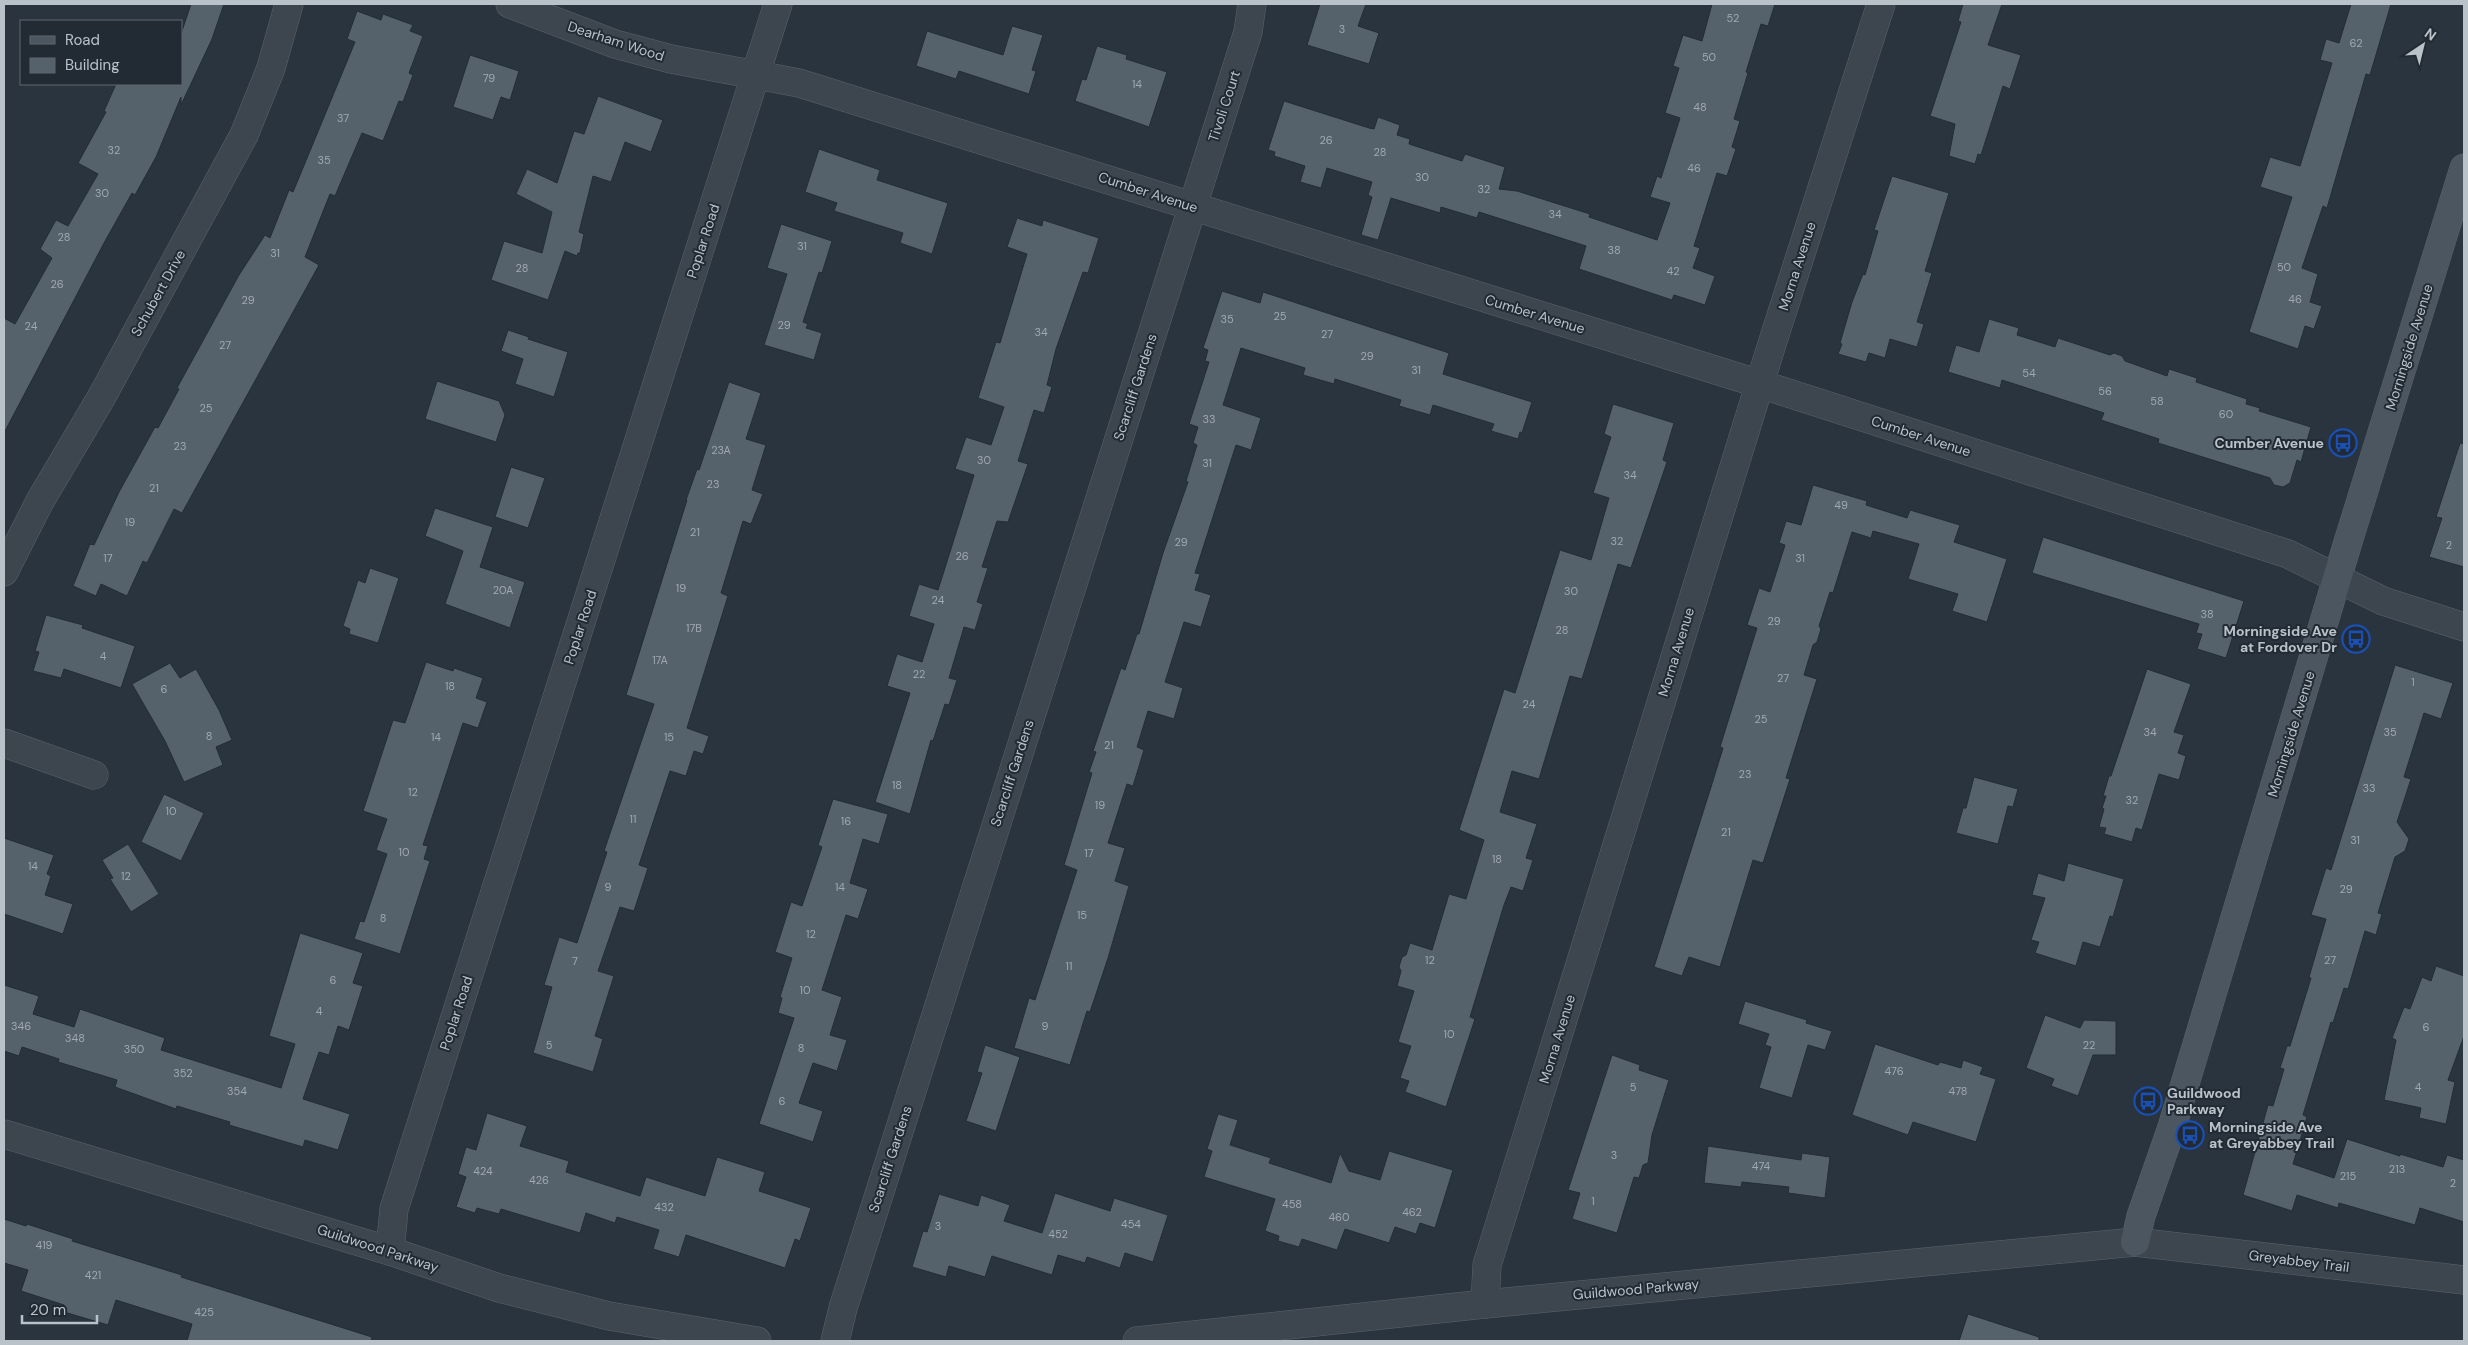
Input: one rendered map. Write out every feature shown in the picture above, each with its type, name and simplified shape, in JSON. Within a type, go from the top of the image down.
[{"type":"main road","name":"Morningside Avenue","points":[[2135,1242],[2140,1216],[2172,1127],[2464,168]]},
{"type":"street","name":"Schubert Drive","points":[[4,572],[40,500],[101,398],[244,135],[270,68],[289,4]]},
{"type":"street","name":"Dearham Wood","points":[[510,4],[615,44],[671,59],[726,70]]},
{"type":"street","name":"Poplar Road","points":[[390,1252],[394,1209],[778,4]]},
{"type":"street","name":"Tivoli Court","points":[[1192,206],[1248,32],[1252,4]]},
{"type":"street","name":"Morna Avenue","points":[[1485,1304],[1487,1265],[1760,384],[1881,4]]},
{"type":"street","name":"Cumber Avenue","points":[[726,70],[756,73],[799,83],[1760,384],[2288,554],[2338,577],[2383,601],[2464,627]]},
{"type":"street","name":"Scarcliff Gardens","points":[[835,1341],[843,1308],[1192,206]]},
{"type":"street","points":[[4,743],[94,775]]},
{"type":"street","name":"Guildwood Parkway","points":[[4,1134],[390,1252],[498,1288],[609,1316],[757,1341]]},
{"type":"street","name":"Guildwood Parkway","points":[[1137,1341],[1485,1304],[2135,1242]]},
{"type":"street","name":"Greyabbey Trail","points":[[2135,1242],[2464,1280]]},
{"type":"building","points":[[191,4],[224,4],[212,39],[181,105],[181,97],[156,157],[135,195],[132,193],[104,243],[4,433],[4,318],[15,324],[52,258],[40,249],[56,220],[68,226],[98,174],[78,163],[106,112],[104,111],[116,85],[182,85],[182,31]]},
{"type":"building","points":[[1320,4],[1366,4],[1358,26],[1379,33],[1369,64],[1307,45]]},
{"type":"building","points":[[1712,4],[1775,4],[1768,26],[1761,24],[1746,72],[1748,73],[1734,119],[1740,121],[1732,147],[1736,149],[1727,176],[1717,173],[1694,246],[1700,248],[1693,268],[1715,276],[1705,305],[1674,295],[1672,300],[1579,269],[1586,246],[1479,212],[1477,218],[1441,207],[1440,213],[1391,198],[1378,240],[1361,235],[1372,197],[1368,195],[1372,182],[1327,168],[1321,188],[1300,182],[1305,166],[1274,156],[1275,152],[1268,150],[1284,101],[1374,129],[1378,117],[1400,125],[1397,135],[1410,139],[1409,144],[1462,161],[1465,154],[1505,167],[1499,189],[1517,191],[1590,214],[1589,217],[1657,240],[1670,203],[1650,197],[1657,176],[1661,178],[1680,118],[1665,113],[1679,68],[1673,66],[1683,35],[1702,41]]},
{"type":"building","points":[[1963,4],[2002,4],[1988,45],[2021,55],[2010,89],[2003,86],[1981,155],[1978,154],[1975,164],[1949,156],[1955,124],[1930,116],[1961,22],[1958,21]]},
{"type":"building","points":[[2351,4],[2391,4],[2370,75],[2366,74],[2327,208],[2323,206],[2302,268],[2318,274],[2310,302],[2322,306],[2314,329],[2305,326],[2298,349],[2249,332],[2292,197],[2260,187],[2270,157],[2300,166],[2332,63],[2320,60],[2326,39],[2339,43]]},
{"type":"building","points":[[357,11],[381,20],[383,14],[413,25],[410,31],[423,36],[409,73],[413,75],[403,102],[399,101],[383,141],[362,133],[335,196],[330,194],[305,257],[319,265],[182,513],[174,509],[147,563],[143,561],[127,596],[101,584],[96,596],[73,586],[90,544],[94,545],[119,492],[155,427],[158,428],[179,389],[177,388],[239,275],[265,235],[270,238],[289,190],[293,192],[355,42],[347,39]]},
{"type":"building","points":[[1012,26],[1043,35],[1032,70],[1036,71],[1029,94],[959,71],[956,79],[916,66],[927,31],[1003,55]]},
{"type":"building","points":[[1097,46],[1127,55],[1126,59],[1167,72],[1149,127],[1075,101],[1082,79],[1086,80]]},
{"type":"building","points":[[470,55],[519,71],[510,100],[501,97],[493,120],[453,107]]},
{"type":"building","points":[[598,96],[663,120],[651,152],[625,142],[611,182],[593,176],[579,232],[584,234],[580,253],[577,256],[565,251],[548,300],[491,280],[504,241],[542,253],[552,212],[516,194],[527,169],[557,183],[574,131],[584,134]]},
{"type":"building","points":[[819,149],[880,170],[877,180],[948,203],[932,254],[900,243],[903,233],[834,211],[837,203],[805,192]]},
{"type":"building","points":[[1892,176],[1949,193],[1925,271],[1932,273],[1917,322],[1924,324],[1917,347],[1890,339],[1885,358],[1869,353],[1866,362],[1838,354],[1852,302],[1863,274],[1865,275],[1878,231],[1874,230]]},
{"type":"building","points":[[1017,218],[1042,226],[1043,220],[1099,238],[1088,273],[1083,272],[1056,349],[1047,385],[1052,387],[1044,413],[1034,410],[1018,461],[1028,464],[1008,522],[997,521],[982,567],[988,568],[977,602],[983,604],[975,630],[964,627],[949,678],[957,680],[949,705],[945,704],[933,741],[931,740],[910,814],[875,802],[910,693],[887,686],[897,654],[922,662],[934,624],[909,616],[919,584],[938,590],[974,475],[955,469],[966,437],[991,445],[1004,407],[978,398],[996,342],[1000,343],[1027,254],[1007,247]]},
{"type":"building","points":[[781,224],[832,241],[822,273],[819,272],[803,322],[808,324],[806,328],[822,333],[814,360],[764,345],[787,274],[767,268]]},
{"type":"building","points":[[1222,291],[1260,303],[1263,292],[1449,353],[1443,374],[1532,402],[1522,433],[1520,432],[1518,439],[1491,431],[1494,424],[1433,405],[1430,415],[1399,406],[1401,400],[1335,379],[1334,384],[1303,375],[1305,368],[1241,348],[1223,405],[1261,418],[1251,450],[1236,445],[1195,573],[1200,574],[1195,590],[1211,595],[1201,627],[1184,622],[1165,682],[1183,688],[1174,719],[1148,711],[1137,747],[1144,750],[1133,786],[1127,784],[1108,843],[1125,848],[1115,881],[1129,886],[1108,958],[1090,1012],[1087,1011],[1070,1065],[1014,1048],[1029,998],[1035,1000],[1077,870],[1064,865],[1092,773],[1089,772],[1096,752],[1093,751],[1121,668],[1125,670],[1137,634],[1139,634],[1163,553],[1188,482],[1186,481],[1197,445],[1193,443],[1198,427],[1189,424],[1209,362],[1205,361],[1208,350],[1203,348]]},
{"type":"building","points":[[1989,319],[2019,328],[2017,335],[2055,347],[2058,338],[2110,355],[2114,353],[2122,356],[2125,361],[2167,376],[2169,369],[2197,378],[2196,382],[2247,399],[2246,404],[2260,408],[2259,411],[2311,427],[2301,462],[2297,460],[2290,483],[2283,487],[2274,485],[2270,478],[2158,443],[2159,439],[2101,420],[2104,413],[2002,380],[2000,388],[1948,372],[1956,345],[1979,352]]},
{"type":"building","points":[[508,330],[529,337],[528,339],[568,352],[554,397],[515,384],[523,359],[501,351]]},
{"type":"building","points":[[437,381],[499,401],[505,415],[496,442],[425,419]]},
{"type":"building","points":[[729,382],[761,393],[746,439],[766,445],[752,490],[763,494],[751,524],[743,521],[721,593],[728,596],[687,728],[709,736],[703,754],[694,751],[686,776],[670,771],[639,865],[648,868],[634,911],[620,907],[598,971],[614,976],[595,1036],[603,1039],[593,1072],[533,1053],[552,987],[544,985],[559,937],[577,943],[607,852],[604,851],[654,704],[626,695],[686,500],[697,469],[699,470]]},
{"type":"building","points":[[1613,404],[1674,423],[1663,460],[1667,462],[1631,568],[1618,564],[1582,679],[1570,676],[1539,779],[1512,771],[1500,812],[1537,824],[1526,858],[1533,860],[1523,891],[1511,887],[1504,905],[1470,1017],[1475,1019],[1446,1107],[1405,1092],[1409,1081],[1400,1078],[1411,1046],[1398,1042],[1414,991],[1397,986],[1401,971],[1399,967],[1410,943],[1432,950],[1449,894],[1466,899],[1484,840],[1459,830],[1504,689],[1515,693],[1560,550],[1591,560],[1609,498],[1593,493],[1611,437],[1604,434]]},
{"type":"building","points":[[2460,443],[2464,444],[2464,567],[2429,557],[2442,518],[2436,517]]},
{"type":"building","points":[[511,467],[545,478],[528,528],[495,517]]},
{"type":"building","points":[[1813,485],[1867,501],[1866,505],[1907,518],[1910,510],[1960,525],[1954,542],[2007,559],[1987,622],[1952,611],[1958,594],[1908,579],[1919,544],[1873,531],[1871,538],[1852,532],[1833,593],[1830,592],[1819,626],[1821,629],[1817,642],[1813,645],[1804,675],[1817,679],[1786,778],[1790,779],[1763,863],[1753,860],[1720,967],[1689,957],[1682,976],[1654,967],[1723,748],[1720,747],[1757,628],[1747,625],[1759,588],[1770,592],[1785,545],[1779,543],[1786,521],[1801,525]]},
{"type":"building","points":[[435,508],[493,527],[480,567],[525,582],[510,628],[445,604],[463,551],[425,536]]},
{"type":"building","points":[[2043,537],[2244,601],[2226,658],[2197,649],[2202,634],[2196,633],[2199,624],[2032,573]]},
{"type":"building","points":[[370,568],[399,578],[378,643],[349,634],[350,629],[343,626],[358,580],[365,583]]},
{"type":"building","points":[[46,615],[83,625],[82,628],[135,646],[121,688],[64,669],[61,678],[33,671],[39,652],[35,651]]},
{"type":"building","points":[[426,662],[453,671],[454,668],[483,678],[476,698],[487,702],[478,728],[463,723],[423,845],[428,846],[424,859],[430,861],[400,954],[354,939],[360,921],[364,922],[387,854],[376,850],[387,819],[363,811],[393,720],[405,723]]},
{"type":"building","points":[[170,663],[180,678],[196,669],[219,710],[232,740],[216,747],[223,765],[184,782],[165,741],[132,684]]},
{"type":"building","points":[[2395,665],[2453,683],[2441,719],[2424,713],[2404,777],[2411,779],[2397,822],[2409,839],[2405,851],[2395,857],[2378,913],[2382,914],[2376,935],[2365,931],[2348,989],[2344,988],[2333,1023],[2331,1022],[2303,1115],[2307,1117],[2293,1164],[2334,1178],[2347,1139],[2443,1167],[2447,1155],[2464,1160],[2464,1222],[2420,1208],[2415,1225],[2339,1203],[2338,1208],[2297,1195],[2292,1211],[2243,1195],[2268,1105],[2273,1106],[2284,1069],[2280,1068],[2287,1046],[2290,1046],[2311,978],[2309,977],[2326,919],[2311,915],[2326,868],[2331,870]]},
{"type":"building","points":[[2147,669],[2191,684],[2174,732],[2184,735],[2178,753],[2186,756],[2179,780],[2159,774],[2142,830],[2136,828],[2132,842],[2104,834],[2106,828],[2099,827],[2106,796],[2103,796],[2109,776],[2111,776]]},
{"type":"building","points":[[1974,777],[2018,789],[2013,807],[2008,806],[1998,844],[1956,833],[1963,808],[1966,808]]},
{"type":"building","points":[[164,794],[204,813],[181,861],[141,842]]},
{"type":"building","points":[[833,799],[888,814],[879,844],[863,839],[850,883],[868,889],[858,919],[846,915],[822,990],[842,997],[830,1035],[847,1040],[837,1071],[813,1063],[799,1103],[823,1111],[813,1142],[759,1124],[794,1018],[778,1013],[782,998],[780,997],[792,958],[775,952],[791,902],[802,906],[822,847],[818,845]]},
{"type":"building","points":[[4,838],[54,855],[47,874],[51,876],[45,895],[73,904],[63,934],[4,914]]},
{"type":"building","points":[[128,844],[159,894],[131,912],[110,879],[113,878],[102,860]]},
{"type":"building","points":[[2068,863],[2124,879],[2113,917],[2110,916],[2100,947],[2083,942],[2076,966],[2035,953],[2039,942],[2031,940],[2045,898],[2032,895],[2038,873],[2064,881]]},
{"type":"building","points":[[300,933],[363,953],[353,983],[363,986],[349,1030],[338,1026],[329,1055],[319,1052],[303,1099],[350,1114],[338,1150],[305,1140],[303,1147],[229,1125],[230,1122],[177,1106],[176,1109],[115,1087],[117,1080],[58,1062],[59,1059],[22,1047],[19,1056],[4,1051],[4,985],[39,996],[33,1014],[74,1027],[80,1009],[165,1038],[161,1050],[281,1088],[295,1044],[269,1036]]},
{"type":"building","points":[[2436,966],[2464,976],[2464,1036],[2448,1080],[2455,1082],[2446,1124],[2419,1118],[2421,1108],[2384,1100],[2396,1040],[2392,1038],[2404,1007],[2410,1009],[2422,977],[2431,981]]},
{"type":"building","points":[[1745,1001],[1807,1020],[1806,1023],[1832,1031],[1825,1050],[1808,1045],[1792,1098],[1759,1088],[1771,1047],[1765,1045],[1769,1034],[1738,1024]]},
{"type":"building","points":[[2045,1015],[2080,1028],[2084,1020],[2116,1021],[2116,1055],[2093,1055],[2078,1096],[2051,1086],[2054,1079],[2026,1068]]},
{"type":"building","points":[[1875,1044],[1938,1065],[1940,1062],[1961,1068],[1963,1060],[1983,1067],[1980,1074],[1996,1079],[1976,1142],[1913,1122],[1908,1135],[1852,1115]]},
{"type":"building","points":[[985,1045],[1020,1057],[996,1131],[966,1121],[982,1073],[977,1072]]},
{"type":"building","points":[[1612,1055],[1640,1065],[1639,1070],[1669,1080],[1652,1135],[1648,1163],[1643,1165],[1639,1178],[1634,1177],[1617,1233],[1572,1219],[1580,1193],[1568,1190]]},
{"type":"building","points":[[487,1113],[527,1126],[520,1146],[569,1161],[566,1172],[640,1196],[646,1177],[705,1196],[717,1157],[765,1172],[759,1191],[811,1208],[800,1241],[795,1239],[785,1268],[686,1235],[679,1257],[653,1249],[659,1230],[617,1217],[615,1223],[586,1213],[580,1233],[501,1209],[499,1214],[477,1208],[475,1213],[456,1207],[466,1177],[458,1174],[466,1147],[476,1150]]},
{"type":"building","points":[[1218,1114],[1238,1120],[1230,1145],[1271,1158],[1269,1163],[1331,1183],[1340,1153],[1349,1171],[1380,1180],[1389,1151],[1453,1170],[1435,1228],[1420,1223],[1416,1234],[1395,1227],[1389,1243],[1345,1229],[1337,1250],[1302,1239],[1299,1247],[1278,1241],[1279,1236],[1265,1231],[1275,1199],[1204,1177],[1212,1151],[1207,1149]]},
{"type":"building","points":[[1708,1146],[1801,1160],[1802,1153],[1830,1157],[1825,1198],[1788,1193],[1789,1187],[1742,1182],[1741,1187],[1704,1183]]},
{"type":"building","points":[[1055,1193],[1110,1211],[1114,1198],[1168,1215],[1153,1262],[1125,1253],[1120,1268],[1087,1257],[1085,1263],[1058,1255],[1052,1275],[992,1256],[985,1277],[949,1266],[946,1277],[912,1267],[923,1231],[927,1232],[939,1194],[978,1206],[981,1195],[1010,1205],[1004,1221],[1042,1233]]},
{"type":"building","points":[[4,1219],[26,1226],[27,1224],[73,1239],[72,1241],[182,1275],[181,1277],[372,1337],[371,1341],[187,1341],[192,1324],[116,1300],[108,1325],[64,1312],[64,1305],[21,1291],[28,1270],[4,1263]]},
{"type":"building","points":[[1968,1314],[2039,1337],[2039,1341],[1959,1341]]},
{"type":"place","name":"Cumber Avenue","points":[[2343,443]]},
{"type":"place","name":"Morningside Ave at Fordover Dr","points":[[2356,639]]},
{"type":"place","name":"Guildwood Parkway","points":[[2148,1101]]},
{"type":"place","name":"Morningside Ave at Greyabbey Trail","points":[[2190,1135]]}]
